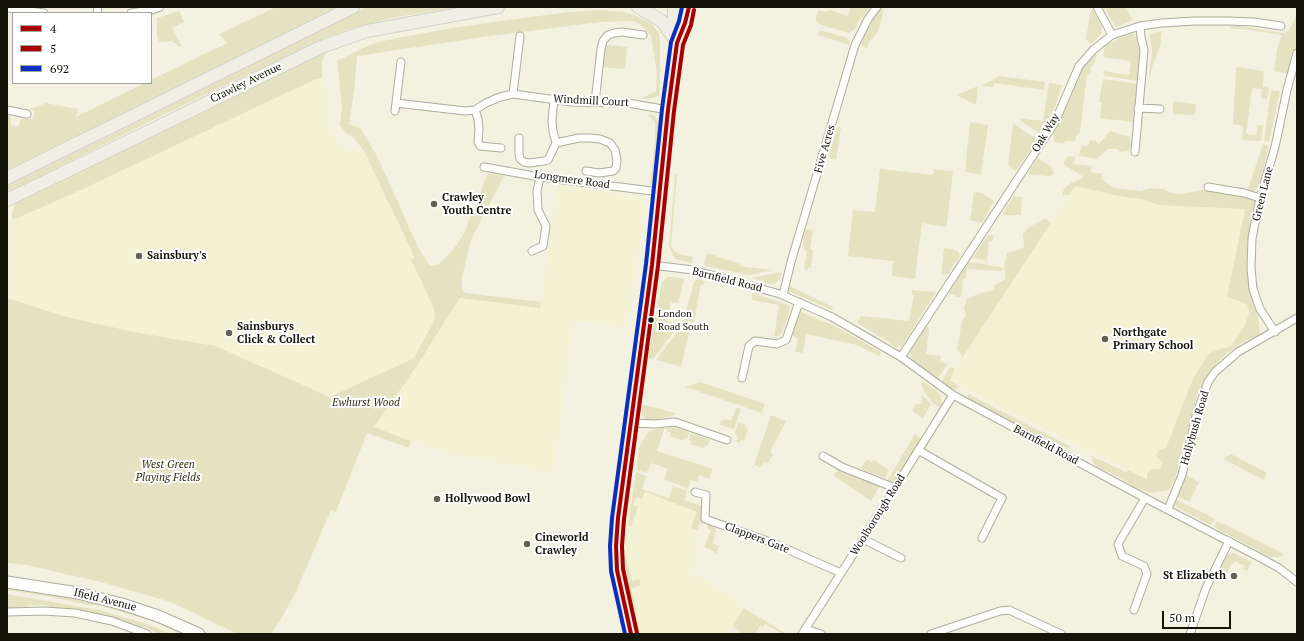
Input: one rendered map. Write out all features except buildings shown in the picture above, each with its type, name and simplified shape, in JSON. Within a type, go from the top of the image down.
[{"type":"main road","name":"Crawley Avenue","points":[[7,178],[353,7]]},
{"type":"main road","name":"Crawley Avenue","points":[[7,200],[321,47],[350,36],[384,28],[498,7]]},
{"type":"main road","points":[[638,7],[662,21],[677,43]]},
{"type":"main road","points":[[674,7],[677,43]]},
{"type":"main road","points":[[631,634],[630,624],[618,579],[616,559],[622,487],[632,423],[652,265],[668,110],[677,43],[689,7]]},
{"type":"street","points":[[138,12],[160,7]]},
{"type":"street","name":"Five Acres","points":[[783,295],[856,45],[868,19],[877,7]]},
{"type":"street","points":[[1097,7],[1112,35]]},
{"type":"street","points":[[7,8],[37,12]]},
{"type":"street","name":"Oak Way","points":[[901,357],[1055,122],[1079,66],[1093,50],[1112,35],[1140,26],[1195,21],[1254,22],[1281,26]]},
{"type":"street","points":[[1135,152],[1144,50],[1140,26]]},
{"type":"street","points":[[594,102],[603,41],[608,35],[614,33],[622,32],[643,35]]},
{"type":"street","points":[[513,94],[520,36]]},
{"type":"street","name":"Green Lane","points":[[1274,332],[1260,309],[1253,289],[1251,268],[1252,238],[1260,198],[1275,147],[1286,90],[1297,53]]},
{"type":"street","points":[[395,111],[401,62]]},
{"type":"street","name":"Windmill Court","points":[[475,110],[486,102],[513,94],[571,102],[628,102],[668,110]]},
{"type":"street","points":[[519,138],[518,154],[520,159],[529,163],[548,160],[556,143],[553,126],[554,99]]},
{"type":"street","points":[[396,102],[465,111],[475,110],[478,118],[478,142],[480,146],[501,148]]},
{"type":"street","points":[[1138,108],[1160,109]]},
{"type":"street","points":[[7,110],[27,114]]},
{"type":"street","points":[[556,143],[579,138],[600,139],[610,143],[615,150],[617,160],[616,168],[613,171],[599,173],[586,171]]},
{"type":"street","name":"Longmere Road","points":[[484,167],[540,177],[660,192]]},
{"type":"street","points":[[532,251],[543,246],[546,226],[538,210],[537,191],[540,177]]},
{"type":"street","points":[[1208,187],[1244,193],[1260,198]]},
{"type":"street","name":"Barnfield Road","points":[[652,265],[701,272],[783,295],[832,317],[901,357],[953,395],[1278,568],[1297,582]]},
{"type":"street","points":[[742,378],[749,346],[755,341],[777,344],[786,340],[799,302]]},
{"type":"street","name":"Hollybush Road","points":[[1168,509],[1182,475],[1196,416],[1208,382],[1215,372],[1238,352],[1297,318]]},
{"type":"street","name":"Woolborough Road","points":[[804,631],[953,395]]},
{"type":"street","points":[[632,423],[655,424],[675,422],[727,440]]},
{"type":"street","points":[[918,450],[1002,498],[982,538]]},
{"type":"street","points":[[823,456],[842,466],[895,488]]},
{"type":"street","name":"Clappers Gate","points":[[695,492],[706,495],[705,519],[773,543],[841,573]]},
{"type":"street","points":[[1134,610],[1147,574],[1144,566],[1122,556],[1118,544],[1145,498]]},
{"type":"street","points":[[863,539],[901,558]]},
{"type":"street","points":[[1190,634],[1206,588],[1228,541]]},
{"type":"street","name":"Ifield Avenue","points":[[7,582],[78,593],[122,604],[158,616],[199,634]]},
{"type":"street","points":[[931,634],[1000,611],[1009,610],[1060,634]]},
{"type":"street","points":[[7,612],[44,611],[75,613],[112,621],[148,634]]},
{"type":"street","points":[[804,631],[821,634]]},
{"type":"shaded area","points":[[322,78],[329,103],[327,124],[342,149],[364,151],[437,307],[437,324],[414,358],[330,397],[215,346],[134,332],[67,317],[7,298],[7,223],[163,152],[316,79]]},
{"type":"shaded area","name":"Northgate Primary School","points":[[1075,185],[1123,197],[1142,199],[1158,205],[1245,209],[1227,297],[1247,304],[1249,312],[1245,326],[1231,346],[1209,353],[1167,482],[1147,479],[1001,408],[967,390],[950,378]]},
{"type":"shaded area","points":[[557,186],[645,198],[628,327],[574,321],[553,473],[442,452],[374,427],[460,298],[540,308]]},
{"type":"shaded area","points":[[631,487],[697,512],[691,528],[697,530],[693,545],[700,548],[691,571],[737,600],[744,608],[728,634],[638,634],[622,562]]},
{"type":"green space","points":[[276,7],[342,7],[7,171],[7,115],[11,117],[11,125],[18,126],[21,119],[33,119],[35,111],[29,110],[30,109],[46,103],[78,109],[76,117],[143,84],[152,84],[152,80],[227,43],[219,34]]},
{"type":"green space","points":[[365,7],[459,7],[391,18],[353,28],[325,38],[157,118],[7,193],[7,183]]},
{"type":"green space","points":[[851,7],[870,7],[858,22],[856,28],[849,33],[821,25],[816,22],[816,17],[819,10],[825,12],[831,10],[848,16]]},
{"type":"green space","points":[[884,7],[880,26],[875,36],[870,40],[867,48],[863,47],[861,44],[864,36],[877,13]]},
{"type":"green space","points":[[1105,7],[1126,7],[1132,20],[1115,27]]},
{"type":"green space","points":[[1091,8],[1099,19],[1102,29],[1101,34],[1091,44],[1086,39]]},
{"type":"green space","name":"West Green Playing Fields","points":[[601,10],[623,12],[634,15],[652,24],[658,31],[660,39],[660,89],[659,95],[656,97],[648,99],[642,98],[656,91],[657,73],[651,36],[640,24],[632,21],[600,22],[490,36],[357,56],[349,124],[360,128],[376,154],[419,249],[429,265],[438,265],[459,242],[465,231],[488,173],[504,176],[471,240],[462,277],[462,290],[465,293],[541,302],[540,308],[460,298],[414,370],[374,427],[411,441],[409,448],[367,433],[336,512],[331,510],[296,592],[271,634],[237,634],[171,602],[101,582],[26,565],[7,563],[7,298],[67,317],[134,332],[215,346],[330,397],[414,358],[435,317],[434,308],[411,260],[415,258],[364,151],[353,137],[346,133],[340,125],[342,107],[337,61],[378,42],[403,37],[458,27],[568,12]]},
{"type":"green space","points":[[179,11],[184,22],[172,28],[182,46],[180,47],[172,41],[159,42],[157,35],[157,18]]},
{"type":"green space","points":[[1297,11],[1297,44],[1289,74],[1274,71],[1278,45],[1282,35],[1244,29],[1229,29],[1232,26],[1238,26],[1283,33],[1288,31],[1295,19]]},
{"type":"green space","points":[[820,30],[847,38],[849,40],[849,45],[818,35]]},
{"type":"green space","points":[[1162,31],[1160,47],[1149,76],[1152,52],[1150,35]]},
{"type":"green space","points":[[1132,34],[1135,35],[1138,40],[1140,48],[1138,81],[1105,76],[1103,71],[1129,75],[1131,61],[1103,57],[1105,46],[1120,38]]},
{"type":"green space","points":[[606,46],[627,47],[625,69],[602,67],[604,49]]},
{"type":"green space","points":[[327,49],[322,62],[322,78],[316,79],[83,189],[13,220],[12,216],[17,195]]},
{"type":"green space","points":[[1096,54],[1095,63],[1091,66],[1090,74],[1087,75],[1080,132],[1076,136],[1075,141],[1066,141],[1064,143],[1055,142],[1053,136],[1056,126],[1080,73]]},
{"type":"green space","points":[[1236,67],[1264,71],[1263,86],[1269,87],[1267,99],[1261,98],[1262,89],[1252,88],[1246,134],[1256,135],[1258,125],[1263,125],[1261,141],[1242,140],[1243,126],[1233,124]]},
{"type":"green space","points":[[999,76],[1045,82],[1044,90],[994,83],[993,87],[981,86]]},
{"type":"green space","points":[[1103,79],[1138,84],[1133,122],[1100,118],[1102,103],[1099,102]]},
{"type":"green space","points":[[1049,83],[1062,85],[1057,102],[1041,134],[1021,121],[1020,118],[1043,121]]},
{"type":"green space","points":[[978,86],[976,105],[957,95]]},
{"type":"green space","points":[[1271,90],[1280,91],[1269,142],[1264,141]]},
{"type":"green space","points":[[1173,101],[1196,104],[1195,115],[1173,114]]},
{"type":"green space","points":[[646,113],[655,116],[659,123],[655,177],[650,185],[655,142],[655,122]]},
{"type":"green space","points":[[970,122],[988,125],[981,175],[965,172]]},
{"type":"green space","points":[[1013,123],[1037,140],[1016,171],[1008,166]]},
{"type":"green space","points":[[837,127],[841,127],[836,160],[828,158]]},
{"type":"green space","points":[[1110,131],[1130,137],[1131,144],[1129,151],[1121,152],[1117,149],[1108,149],[1096,159],[1079,156],[1081,146],[1087,146],[1090,140],[1096,141],[1099,144]]},
{"type":"green space","points":[[1263,144],[1269,146],[1260,183],[1253,193],[1247,192]]},
{"type":"green space","points":[[1068,156],[1075,157],[1074,164],[1092,166],[1091,172],[1102,174],[1101,179],[1114,188],[1140,191],[1150,188],[1164,189],[1171,193],[1183,194],[1206,189],[1228,192],[1258,200],[1249,288],[1258,314],[1260,336],[1245,341],[1227,353],[1211,370],[1198,392],[1176,476],[1169,490],[1150,493],[1136,488],[1121,478],[1097,467],[1091,456],[1126,472],[1128,470],[1147,479],[1147,473],[1154,469],[1161,469],[1163,462],[1156,457],[1159,450],[1166,448],[1193,379],[1209,353],[1231,346],[1245,326],[1249,312],[1247,304],[1227,297],[1245,209],[1158,205],[1142,199],[1123,197],[1075,186],[1069,195],[1062,195],[1064,189],[1071,183],[1084,177],[1063,164]]},
{"type":"green space","points":[[1037,158],[1052,167],[1054,173],[1053,175],[1028,174]]},
{"type":"green space","points":[[880,169],[933,175],[934,169],[953,171],[946,227],[922,223],[915,278],[913,279],[892,276],[893,261],[848,256],[853,210],[875,212]]},
{"type":"green space","points":[[675,174],[677,174],[671,245],[675,252],[693,257],[692,263],[675,259],[669,246]]},
{"type":"green space","points":[[974,192],[982,193],[994,201],[982,223],[970,220]]},
{"type":"green space","points":[[1013,196],[1022,197],[1021,215],[1004,215],[1003,213]]},
{"type":"green space","points":[[1046,218],[1050,224],[963,357],[957,349],[962,321],[966,315],[964,308],[967,299],[978,294],[994,290],[995,285],[1006,279],[1004,268],[1007,253],[1024,248],[1023,234],[1029,227]]},
{"type":"green space","points":[[806,229],[813,230],[810,249],[813,250],[811,268],[808,267],[808,270],[804,269],[807,252],[804,249],[803,239]]},
{"type":"green space","points":[[988,235],[994,235],[993,241],[989,241],[987,261],[974,258],[974,256]]},
{"type":"green space","points":[[944,248],[953,249],[958,252],[960,256],[948,274],[941,274]]},
{"type":"green space","points":[[707,253],[740,264],[739,266],[772,270],[749,275],[704,266]]},
{"type":"green space","points":[[969,262],[1002,267],[1002,271],[967,269],[966,278],[963,279],[961,297],[955,297],[955,295],[948,294]]},
{"type":"green space","points":[[782,272],[779,280],[774,284],[752,278]]},
{"type":"green space","points":[[668,277],[684,279],[678,303],[671,302],[667,321],[680,324],[653,359],[648,358],[661,285]]},
{"type":"green space","points":[[698,279],[705,281],[704,284],[700,286],[694,323],[685,320],[685,315],[694,282]]},
{"type":"green space","points":[[788,285],[833,307],[832,310],[786,290]]},
{"type":"green space","points":[[912,290],[935,292],[902,346],[895,347],[857,323],[861,316],[909,321],[914,295],[912,295]]},
{"type":"green space","points":[[753,293],[788,305],[790,308],[780,335],[774,337],[779,305],[752,300]]},
{"type":"green space","points":[[800,312],[833,325],[881,352],[879,356],[857,345],[806,334],[803,353],[795,352],[798,339],[793,336],[792,333],[797,314]]},
{"type":"green space","points":[[684,323],[691,324],[681,367],[656,360]]},
{"type":"green space","points":[[926,326],[929,329],[926,354],[941,356],[940,362],[948,364],[938,378],[913,361],[910,353],[911,347]]},
{"type":"green space","points":[[951,366],[955,369],[950,380],[960,387],[954,390],[941,382]]},
{"type":"green space","points":[[700,382],[765,404],[762,413],[685,387]]},
{"type":"green space","points":[[923,382],[936,390],[940,395],[942,404],[941,408],[933,403],[926,395],[921,385]]},
{"type":"green space","points":[[968,394],[1072,447],[1065,448],[1013,423],[968,399]]},
{"type":"green space","points":[[922,395],[931,404],[923,418],[912,411],[916,404],[922,404]]},
{"type":"green space","points":[[645,405],[675,413],[676,415],[650,421],[642,416],[641,406]]},
{"type":"green space","points":[[736,408],[741,409],[734,429],[720,425],[721,420],[724,421],[725,419],[731,421]]},
{"type":"green space","points":[[771,415],[786,421],[770,452],[773,455],[767,464],[764,462],[761,468],[754,465]]},
{"type":"green space","points":[[738,422],[746,425],[745,428],[748,429],[744,441],[741,440],[740,443],[734,441],[738,439],[735,433]]},
{"type":"green space","points":[[670,426],[689,432],[687,439],[684,438],[683,441],[670,436],[671,432],[666,431],[667,427]]},
{"type":"green space","points":[[665,427],[657,451],[713,469],[709,479],[699,475],[697,482],[691,480],[688,488],[664,480],[668,469],[651,463],[647,473],[637,470],[639,447],[649,431]]},
{"type":"green space","points":[[691,433],[710,440],[707,446],[705,445],[704,448],[691,444],[692,441],[689,440]]},
{"type":"green space","points":[[915,434],[921,439],[896,479],[891,482],[887,481]]},
{"type":"green space","points":[[1231,454],[1267,473],[1264,480],[1223,459]]},
{"type":"green space","points":[[867,459],[872,462],[874,460],[889,470],[885,478],[861,468]]},
{"type":"green space","points":[[838,470],[843,470],[880,486],[871,501],[833,475]]},
{"type":"green space","points":[[636,472],[646,476],[642,489],[669,498],[673,486],[687,491],[684,500],[704,507],[703,517],[697,530],[691,528],[697,512],[645,492],[642,499],[636,497],[633,505],[638,507],[631,526],[628,526]]},
{"type":"green space","points":[[1185,475],[1199,482],[1189,502],[1178,496]]},
{"type":"green space","points":[[1175,499],[1215,519],[1211,525],[1189,514],[1176,506]]},
{"type":"green space","points":[[1217,521],[1284,554],[1280,557],[1270,557],[1214,527]]},
{"type":"green space","points":[[709,524],[716,529],[713,543],[719,546],[716,555],[713,551],[704,547],[711,530],[707,528]]},
{"type":"green space","points":[[1231,553],[1252,562],[1247,571],[1243,569],[1245,566],[1235,561],[1223,581],[1216,578],[1226,557]]},
{"type":"green space","points":[[625,555],[632,581],[639,579],[641,585],[631,588],[637,611],[634,611],[622,562],[622,557]]},
{"type":"green space","points":[[7,586],[92,602],[146,617],[189,634],[181,634],[155,622],[98,605],[88,605],[46,596],[7,590]]},
{"type":"green space","points":[[7,594],[99,610],[147,624],[171,634],[159,634],[145,627],[140,627],[116,619],[86,612],[53,608],[45,605],[29,605],[24,608],[7,609]]},
{"type":"green space","points":[[744,608],[787,634],[782,634],[765,624],[763,627],[760,626],[755,634],[740,634],[741,632],[733,626]]},
{"type":"transit line","name":"692","points":[[625,634],[611,571],[610,546],[612,518],[646,264],[662,109],[671,42],[679,21],[682,7]]},
{"type":"transit line","name":"4","points":[[631,634],[617,570],[616,546],[618,518],[652,265],[668,110],[677,43],[685,23],[689,7]]},
{"type":"transit line","name":"5","points":[[637,633],[623,569],[622,546],[624,519],[658,266],[674,111],[683,45],[691,25],[694,10]]},
{"type":"place","name":"Crawley Youth Centre","points":[[434,204]]},
{"type":"place","name":"Sainsbury's","points":[[139,256]]},
{"type":"place","name":"London Road South","points":[[651,320]]},
{"type":"place","name":"Sainsburys Click & Collect","points":[[229,333]]},
{"type":"place","name":"Northgate Primary School","points":[[1105,339]]},
{"type":"place","name":"Hollywood Bowl","points":[[437,499]]},
{"type":"place","name":"Cineworld Crawley","points":[[527,544]]},
{"type":"place","name":"St Elizabeth","points":[[1234,576]]},
{"type":"park label","name":"Ewhurst Wood","points":[[366,403]]}]
